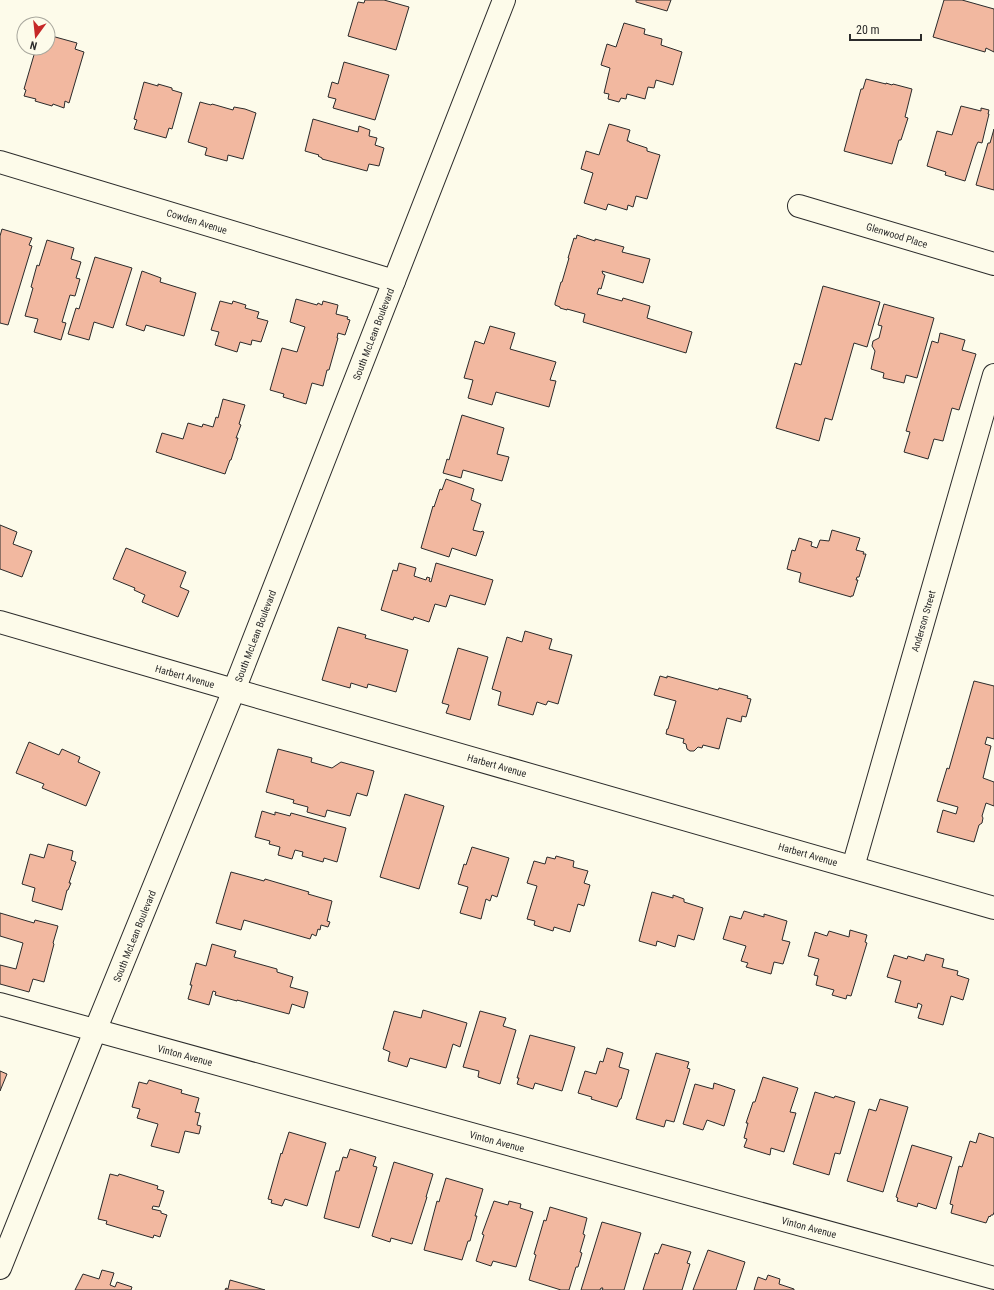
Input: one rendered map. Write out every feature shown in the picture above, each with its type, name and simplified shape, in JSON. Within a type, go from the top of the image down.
[{"type":"street","name":"South McLean Boulevard","points":[[0,1268],[234,690],[504,0]]},
{"type":"street","name":"Cowden Avenue","points":[[0,162],[394,281]]},
{"type":"street","name":"Glenwood Place","points":[[799,206],[994,264]]},
{"type":"street","name":"Anderson Street","points":[[853,866],[994,375]]},
{"type":"street","name":"Harbert Avenue","points":[[0,622],[853,866],[994,908]]},
{"type":"street","name":"Vinton Avenue","points":[[0,1004],[994,1278]]},
{"type":"building","points":[[365,0],[384,0],[409,7],[396,50],[348,36],[358,2],[364,3]]},
{"type":"building","points":[[636,0],[671,0],[667,11],[636,2]]},
{"type":"building","points":[[944,0],[962,0],[994,9],[994,52],[986,48],[985,52],[933,37]]},
{"type":"building","points":[[624,23],[645,29],[644,34],[662,39],[661,45],[682,52],[673,85],[656,80],[654,88],[648,87],[645,99],[627,94],[626,99],[621,98],[619,102],[608,99],[609,94],[604,93],[610,68],[601,65],[607,44],[616,47]]},
{"type":"building","points":[[56,37],[77,43],[75,49],[84,52],[69,103],[65,101],[64,108],[53,104],[52,106],[35,101],[36,99],[24,96],[26,90],[24,89],[34,56],[56,56]]},
{"type":"building","points":[[344,62],[389,75],[375,120],[333,108],[336,99],[328,97],[332,82],[338,84]]},
{"type":"building","points":[[866,79],[912,89],[905,117],[908,118],[901,140],[899,140],[892,164],[844,151],[861,89],[863,89]]},
{"type":"building","points":[[144,82],[172,88],[172,90],[182,93],[172,129],[169,128],[166,138],[134,129],[137,120],[134,119]]},
{"type":"building","points":[[200,102],[233,110],[234,107],[245,109],[256,113],[243,159],[228,155],[227,161],[205,155],[207,148],[188,142]]},
{"type":"building","points":[[961,106],[981,111],[981,108],[989,110],[982,143],[978,142],[976,146],[965,181],[945,175],[946,172],[927,166],[937,131],[952,135]]},
{"type":"building","points":[[313,119],[358,132],[359,126],[370,130],[369,136],[377,138],[375,145],[384,148],[379,166],[369,164],[367,171],[322,159],[318,156],[319,155],[305,151]]},
{"type":"building","points":[[609,124],[630,130],[627,141],[647,148],[647,151],[660,155],[647,199],[636,196],[633,207],[628,205],[627,210],[608,204],[606,210],[584,203],[593,173],[581,169],[586,151],[599,155]]},
{"type":"building","points":[[994,129],[994,190],[976,185],[988,143],[990,143]]},
{"type":"building","points":[[2,229],[32,238],[29,245],[32,246],[8,325],[0,323],[0,236]]},
{"type":"building","points":[[577,235],[595,241],[595,239],[624,247],[622,252],[650,259],[643,283],[602,271],[605,275],[601,289],[599,288],[597,294],[622,301],[623,298],[650,306],[647,318],[692,332],[686,353],[583,322],[585,314],[560,308],[555,305],[574,238],[576,239]]},
{"type":"building","points":[[47,240],[74,248],[71,259],[81,262],[76,278],[80,279],[75,296],[70,295],[62,322],[66,323],[61,340],[34,332],[38,319],[25,316],[33,288],[31,287],[37,265],[39,266]]},
{"type":"building","points":[[95,257],[132,268],[113,328],[94,322],[89,340],[68,334],[76,308],[79,309]]},
{"type":"building","points":[[142,271],[161,278],[160,282],[196,293],[184,336],[146,325],[144,331],[126,325]]},
{"type":"building","points":[[823,286],[880,302],[867,347],[854,343],[832,420],[825,418],[819,441],[776,428],[795,363],[801,365]]},
{"type":"building","points":[[296,299],[317,305],[318,303],[322,305],[323,301],[338,305],[336,314],[348,317],[347,319],[350,320],[345,335],[338,333],[329,370],[327,370],[323,386],[312,383],[306,404],[283,397],[284,394],[270,390],[282,348],[297,352],[305,327],[290,322]]},
{"type":"building","points":[[220,301],[232,304],[233,301],[246,305],[245,308],[259,312],[257,318],[268,321],[261,342],[252,340],[251,345],[240,342],[237,352],[215,345],[219,332],[211,330]]},
{"type":"building","points":[[884,304],[934,318],[917,378],[906,375],[904,383],[883,378],[884,373],[871,369],[875,351],[872,346],[873,341],[879,338],[882,326],[878,325]]},
{"type":"building","points":[[490,326],[515,333],[510,349],[556,362],[550,380],[556,381],[549,407],[496,392],[492,405],[468,398],[473,380],[464,378],[475,341],[484,344]]},
{"type":"building","points":[[940,333],[965,340],[962,350],[976,354],[959,410],[952,408],[943,441],[934,439],[928,459],[904,452],[910,432],[906,431],[932,341],[938,343]]},
{"type":"building","points":[[223,399],[245,405],[239,424],[241,425],[236,438],[238,438],[225,474],[156,452],[162,433],[183,439],[188,423],[202,427],[203,424],[213,427],[216,417],[218,418]]},
{"type":"building","points":[[462,415],[504,428],[497,454],[509,457],[502,481],[463,470],[461,478],[443,473],[447,459],[449,460]]},
{"type":"building","points":[[446,479],[474,489],[471,500],[481,504],[473,530],[484,532],[476,556],[452,548],[449,557],[421,548],[433,506],[434,507],[440,489],[442,490]]},
{"type":"building","points":[[0,525],[17,532],[13,544],[32,551],[22,577],[0,569]]},
{"type":"building","points":[[832,530],[860,538],[856,550],[866,554],[859,577],[857,577],[856,580],[858,580],[853,596],[851,597],[799,582],[801,573],[787,569],[792,550],[795,551],[799,538],[812,542],[811,546],[817,548],[820,540],[829,541]]},
{"type":"building","points":[[126,548],[186,572],[180,587],[189,591],[178,617],[142,602],[145,595],[134,590],[135,588],[113,579]]},
{"type":"building","points":[[399,563],[416,568],[414,576],[426,580],[427,577],[430,578],[429,581],[431,582],[436,563],[493,580],[485,605],[450,595],[446,607],[435,604],[429,622],[414,617],[413,620],[381,610],[393,570],[397,571]]},
{"type":"building","points":[[338,627],[366,635],[365,638],[408,650],[396,692],[368,684],[367,688],[351,683],[350,688],[322,680]]},
{"type":"building","points":[[525,631],[552,639],[549,649],[572,655],[558,704],[548,701],[546,705],[537,702],[533,715],[498,705],[501,692],[492,689],[507,637],[522,642]]},
{"type":"building","points":[[458,648],[488,657],[470,720],[446,713],[449,705],[442,703]]},
{"type":"building","points":[[660,676],[667,678],[667,676],[718,690],[719,688],[748,696],[747,698],[751,699],[746,717],[742,716],[741,722],[727,718],[719,749],[703,745],[702,748],[698,747],[694,751],[690,751],[687,749],[686,744],[683,743],[684,739],[666,734],[676,701],[654,695]]},
{"type":"building","points":[[974,681],[994,686],[994,739],[987,737],[985,744],[991,746],[983,778],[994,782],[994,806],[986,803],[982,816],[982,823],[979,825],[974,842],[937,832],[943,810],[956,814],[958,807],[937,801],[947,768],[949,769]]},
{"type":"building","points":[[29,742],[59,755],[62,749],[80,757],[78,762],[100,772],[86,806],[42,788],[44,784],[16,773]]},
{"type":"building","points":[[278,749],[312,758],[311,762],[332,768],[341,762],[374,771],[367,796],[357,793],[350,816],[327,810],[325,817],[307,812],[308,807],[293,803],[294,800],[266,792]]},
{"type":"building","points":[[405,794],[444,806],[419,889],[380,877]]},
{"type":"building","points":[[262,811],[275,815],[275,812],[290,816],[291,813],[346,828],[337,862],[324,858],[323,862],[302,856],[303,852],[295,850],[292,859],[278,855],[280,847],[269,844],[270,841],[255,837]]},
{"type":"building","points":[[48,844],[73,851],[71,860],[76,862],[62,910],[32,901],[35,888],[22,884],[30,854],[44,858]]},
{"type":"building","points":[[472,847],[509,858],[497,897],[492,895],[490,901],[486,899],[481,919],[460,913],[468,887],[458,884],[464,864],[466,865]]},
{"type":"building","points":[[556,856],[574,861],[573,867],[588,871],[584,883],[590,885],[584,906],[578,904],[570,932],[554,927],[553,931],[534,925],[535,921],[527,919],[537,886],[527,883],[534,861],[545,864],[547,857],[555,859]]},
{"type":"building","points":[[231,872],[264,881],[265,879],[309,892],[308,894],[332,901],[327,921],[330,922],[328,927],[321,925],[316,936],[312,934],[310,939],[244,920],[241,930],[216,923]]},
{"type":"building","points":[[652,892],[673,898],[673,895],[684,899],[684,902],[703,908],[694,940],[678,935],[675,947],[657,941],[656,946],[639,941]]},
{"type":"building","points":[[744,911],[764,917],[764,914],[787,921],[782,940],[790,942],[783,964],[774,962],[771,974],[746,967],[748,963],[741,961],[746,946],[723,939],[730,916],[741,919]]},
{"type":"building","points":[[0,913],[34,923],[35,920],[58,926],[44,982],[33,979],[29,992],[0,984],[0,965],[16,969],[23,943],[0,936]]},
{"type":"building","points":[[850,930],[867,935],[865,942],[867,943],[851,996],[847,995],[846,999],[832,995],[834,990],[816,985],[818,976],[814,975],[819,959],[808,956],[815,932],[827,936],[829,931],[849,937]]},
{"type":"building","points":[[212,944],[236,951],[234,957],[277,969],[277,972],[293,977],[290,987],[308,992],[304,1008],[292,1004],[289,1014],[215,995],[216,992],[213,991],[209,1005],[188,999],[196,963],[206,966]]},
{"type":"building","points":[[926,954],[944,959],[942,967],[958,971],[957,975],[969,979],[963,1000],[951,996],[943,1025],[918,1018],[922,1005],[918,1003],[917,1008],[895,1002],[901,981],[887,977],[894,955],[907,959],[908,956],[924,961]]},
{"type":"building","points":[[423,1010],[467,1023],[460,1047],[453,1044],[446,1068],[410,1058],[407,1067],[388,1061],[390,1052],[383,1049],[394,1011],[421,1018]]},
{"type":"building","points":[[480,1011],[506,1018],[503,1026],[516,1030],[500,1084],[478,1077],[479,1071],[463,1067]]},
{"type":"building","points":[[530,1035],[575,1047],[562,1091],[535,1083],[533,1089],[517,1084],[519,1078],[517,1078]]},
{"type":"building","points":[[607,1048],[623,1053],[619,1067],[629,1070],[621,1099],[617,1107],[591,1099],[592,1097],[578,1093],[585,1071],[596,1074],[600,1061],[603,1062]]},
{"type":"building","points":[[656,1053],[689,1062],[687,1068],[690,1069],[674,1122],[666,1120],[664,1127],[636,1119]]},
{"type":"building","points":[[0,1071],[7,1074],[0,1091]]},
{"type":"building","points":[[763,1077],[798,1088],[790,1112],[796,1113],[784,1152],[771,1148],[770,1155],[744,1147],[747,1139],[744,1138],[748,1123],[746,1123]]},
{"type":"building","points":[[149,1080],[182,1090],[181,1093],[199,1098],[195,1112],[200,1113],[197,1125],[201,1126],[199,1134],[185,1131],[179,1153],[151,1146],[158,1124],[137,1118],[140,1109],[132,1107],[139,1082],[147,1084]]},
{"type":"building","points":[[714,1083],[735,1090],[724,1126],[707,1120],[703,1130],[683,1124],[695,1084],[713,1089]]},
{"type":"building","points":[[815,1092],[834,1098],[835,1096],[855,1102],[840,1154],[835,1153],[829,1175],[793,1164]]},
{"type":"building","points":[[880,1099],[908,1107],[883,1192],[847,1181],[869,1109],[876,1111]]},
{"type":"building","points":[[289,1132],[326,1143],[307,1206],[285,1199],[282,1206],[271,1203],[272,1200],[268,1199],[281,1153],[282,1154]]},
{"type":"building","points":[[979,1133],[994,1138],[994,1212],[993,1215],[990,1217],[989,1216],[986,1223],[951,1213],[953,1205],[950,1204],[959,1166],[962,1167],[970,1141],[976,1143]]},
{"type":"building","points":[[912,1145],[952,1157],[936,1209],[918,1203],[917,1207],[897,1201],[898,1198],[896,1197]]},
{"type":"building","points":[[350,1149],[376,1157],[373,1166],[377,1167],[359,1228],[324,1218],[336,1171],[339,1171],[343,1157],[347,1158]]},
{"type":"building","points":[[394,1162],[433,1174],[412,1244],[391,1238],[390,1242],[372,1236]]},
{"type":"building","points":[[110,1174],[118,1176],[119,1174],[158,1186],[157,1189],[164,1191],[159,1207],[153,1206],[152,1209],[161,1211],[161,1213],[167,1215],[160,1237],[154,1235],[153,1238],[106,1224],[107,1221],[98,1219]]},
{"type":"building","points":[[446,1178],[483,1189],[475,1216],[477,1216],[470,1241],[468,1241],[462,1260],[424,1250],[437,1201],[439,1202]]},
{"type":"building","points":[[494,1201],[508,1205],[509,1201],[521,1204],[520,1208],[533,1212],[516,1267],[493,1261],[491,1266],[476,1261],[484,1235],[482,1234]]},
{"type":"building","points":[[550,1207],[587,1218],[583,1234],[585,1235],[580,1252],[582,1253],[569,1290],[561,1290],[529,1280],[536,1255],[534,1254],[544,1220],[546,1221]]},
{"type":"building","points":[[602,1222],[641,1233],[624,1290],[602,1290],[603,1288],[601,1288],[600,1290],[581,1290]]},
{"type":"building","points":[[662,1244],[691,1252],[687,1263],[690,1264],[682,1290],[643,1290],[655,1253],[658,1254]]},
{"type":"building","points":[[708,1250],[745,1262],[736,1290],[693,1290]]},
{"type":"building","points":[[102,1270],[114,1273],[110,1285],[115,1287],[117,1282],[132,1287],[131,1290],[75,1290],[83,1274],[99,1279]]},
{"type":"building","points":[[768,1275],[780,1279],[779,1284],[794,1290],[754,1290],[758,1277],[766,1280]]},
{"type":"building","points":[[230,1280],[265,1290],[225,1290],[226,1288],[228,1289]]}]
